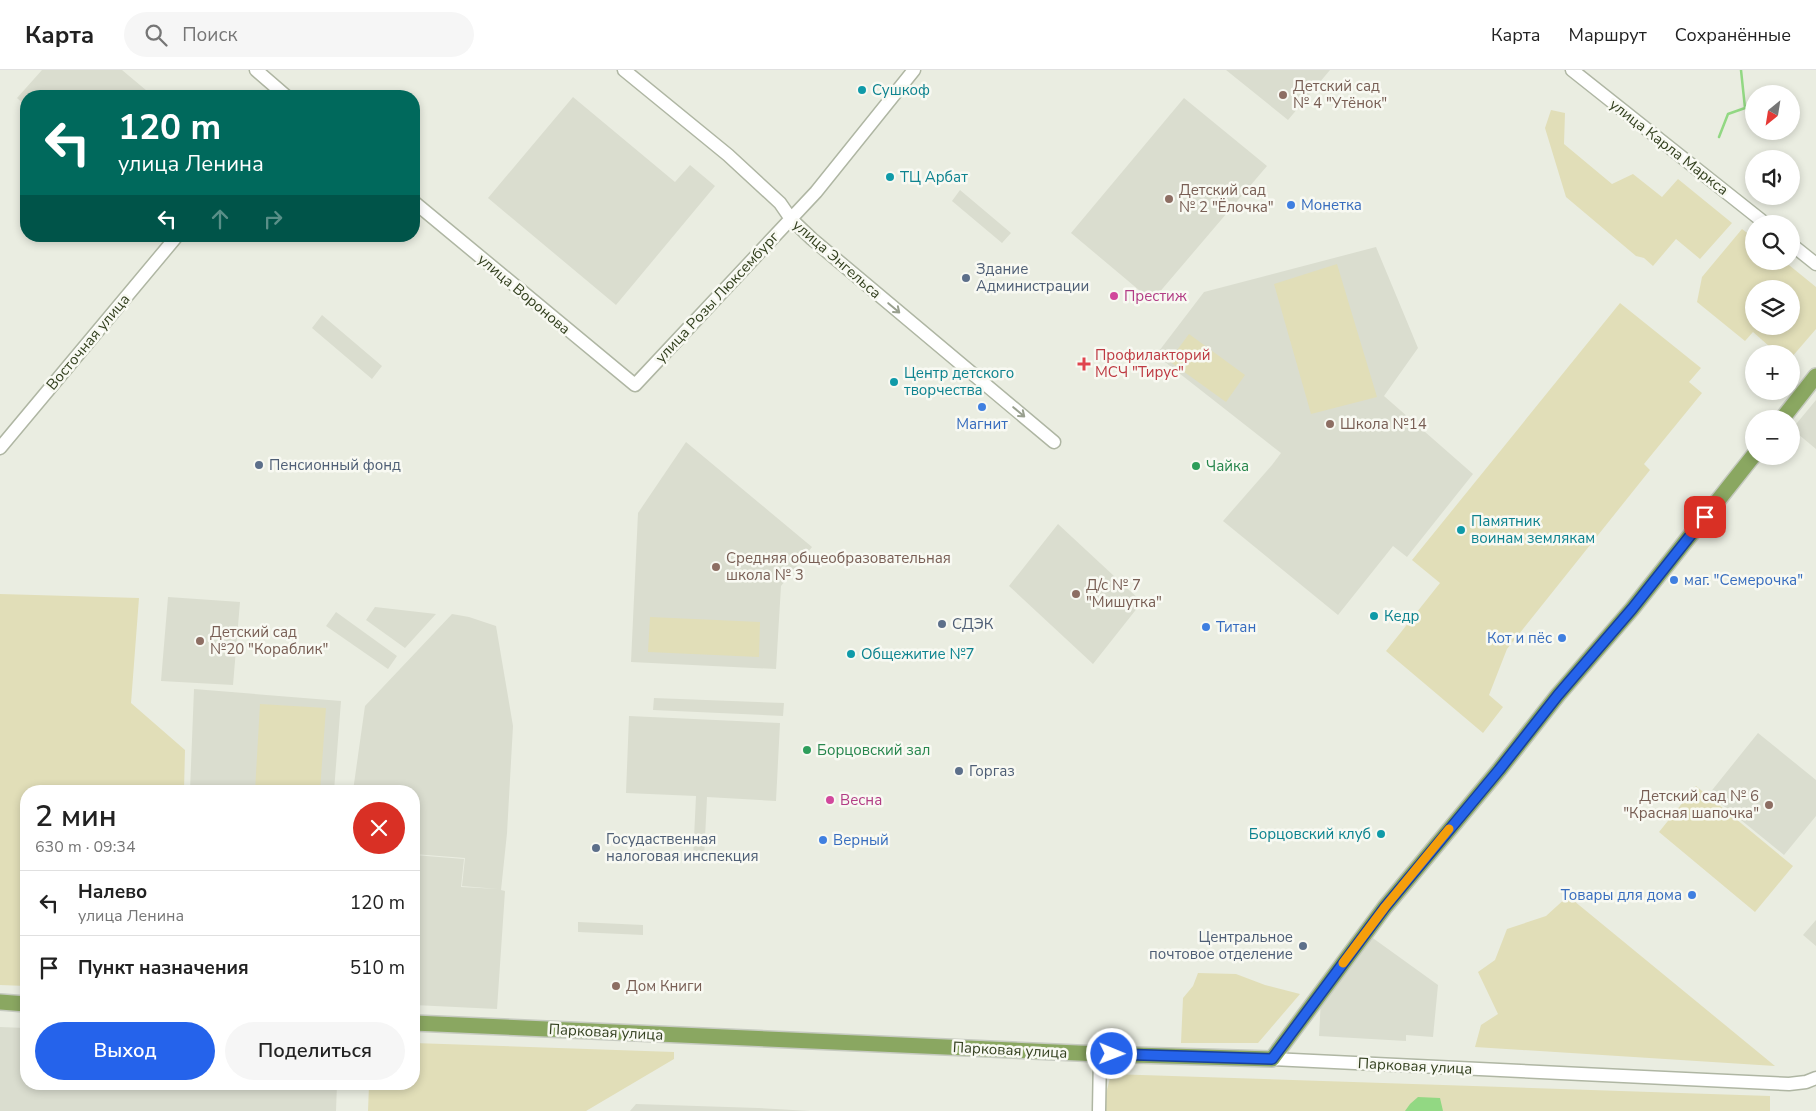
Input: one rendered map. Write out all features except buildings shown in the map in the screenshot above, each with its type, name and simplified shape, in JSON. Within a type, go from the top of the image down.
[{"type":"main road","points":[[1789,410],[1816,376]]},
{"type":"main road","points":[[1272,1059],[1385,907],[1499,770],[1558,695],[1632,609],[1746,465]]},
{"type":"main road","points":[[0,1002],[20,1004]]},
{"type":"main road","name":"Парковая улица","points":[[420,1023],[1100,1054],[1272,1059]]},
{"type":"street","points":[[256,70],[279,90]]},
{"type":"street","name":"улица Энгельса","points":[[624,70],[728,155],[780,203],[791,220],[841,264],[1054,442]]},
{"type":"street","name":"улица Розы Люксембург","points":[[635,386],[816,192],[914,70]]},
{"type":"street","name":"улица Карла Маркса","points":[[1572,70],[1755,215]]},
{"type":"street","name":"улица Воронова","points":[[420,207],[635,386]]},
{"type":"street","name":"Восточная улица","points":[[0,448],[172,242]]},
{"type":"street","points":[[1800,251],[1816,264]]},
{"type":"street","points":[[1099,1111],[1100,1054]]},
{"type":"street","name":"Парковая улица","points":[[1272,1059],[1790,1084],[1806,1082],[1816,1078]]},
{"type":"shaded area","points":[[42,70],[122,70],[146,90],[24,90]]},
{"type":"shaded area","name":"Детский сад № 4 \"Утёнок\"","points":[[1226,70],[1330,70],[1288,120]]},
{"type":"shaded area","points":[[573,97],[675,182],[690,165],[715,186],[616,305],[488,198]]},
{"type":"shaded area","name":"Детский сад № 2 \"Ёлочка\"","points":[[1184,98],[1267,166],[1152,301],[1071,233]]},
{"type":"shaded area","points":[[1551,110],[1565,113],[1564,144],[1612,184],[1633,174],[1662,197],[1678,179],[1732,223],[1700,259],[1676,239],[1653,266],[1644,258],[1636,256],[1566,197],[1545,128]]},
{"type":"shaded area","points":[[960,190],[1011,233],[1002,243],[952,201]]},
{"type":"shaded area","points":[[1742,229],[1745,231],[1745,270],[1795,270],[1816,287],[1816,329],[1800,348],[1800,345],[1768,345],[1756,335],[1800,335],[1800,280],[1745,280],[1745,335],[1750,335],[1745,341],[1697,302],[1702,277]]},
{"type":"shaded area","name":"Школа №14","points":[[1376,247],[1418,348],[1384,396],[1473,474],[1407,557],[1393,546],[1338,615],[1223,521],[1281,453],[1156,355],[1204,292]]},
{"type":"shaded area","points":[[1337,264],[1377,397],[1311,414],[1274,284]]},
{"type":"shaded area","points":[[1620,303],[1701,368],[1689,382],[1702,393],[1644,464],[1650,470],[1507,649],[1489,695],[1503,707],[1483,733],[1386,651],[1440,583],[1412,560]]},
{"type":"shaded area","points":[[322,315],[382,366],[372,379],[312,328]]},
{"type":"shaded area","points":[[1189,334],[1245,375],[1226,402],[1169,361]]},
{"type":"shaded area","points":[[1816,400],[1816,449],[1800,436],[1800,419]]},
{"type":"shaded area","name":"Средняя общеобразовательная школа № 3","points":[[686,442],[812,547],[781,586],[776,669],[631,662],[638,513]]},
{"type":"shaded area","name":"Д/с № 7 \"Мишутка\"","points":[[1058,524],[1142,602],[1093,664],[1009,586]]},
{"type":"shaded area","points":[[0,594],[139,598],[131,703],[185,750],[184,785],[20,785],[20,986],[0,985]]},
{"type":"shaded area","name":"Детский сад №20 \"Кораблик\"","points":[[168,597],[240,602],[233,685],[161,681]]},
{"type":"shaded area","points":[[375,607],[436,614],[405,648],[366,620]]},
{"type":"shaded area","points":[[336,612],[397,656],[388,669],[326,626]]},
{"type":"shaded area","points":[[452,614],[469,617],[496,626],[513,726],[507,833],[501,890],[505,891],[497,1009],[420,1005],[420,855],[464,859],[461,887],[498,889],[462,886],[465,858],[420,854],[420,785],[354,785],[365,706]]},
{"type":"shaded area","points":[[650,617],[760,622],[759,657],[648,652]]},
{"type":"shaded area","points":[[194,689],[341,701],[334,785],[190,785]]},
{"type":"shaded area","points":[[654,698],[784,703],[783,716],[653,710]]},
{"type":"shaded area","points":[[260,704],[326,708],[320,785],[255,785]]},
{"type":"shaded area","points":[[629,716],[780,723],[776,801],[707,797],[704,859],[693,859],[696,796],[626,793]]},
{"type":"shaded area","name":"Детский сад № 6 \"Красная шапочка\"","points":[[1758,733],[1816,780],[1816,816],[1784,855],[1709,794]]},
{"type":"shaded area","points":[[1696,786],[1793,866],[1755,912],[1659,832]]},
{"type":"shaded area","points":[[1568,896],[1775,1066],[1475,1047],[1481,1025],[1498,1014],[1478,972],[1495,960],[1507,929],[1546,916]]},
{"type":"shaded area","points":[[1816,920],[1816,946],[1803,935]]},
{"type":"shaded area","points":[[578,922],[643,925],[643,935],[578,932]]},
{"type":"shaded area","points":[[1370,936],[1438,985],[1433,1037],[1406,1035],[1406,1041],[1319,1036],[1321,999]]},
{"type":"shaded area","points":[[1198,973],[1236,974],[1265,985],[1300,994],[1258,1043],[1181,1043],[1183,998],[1193,986]]},
{"type":"shaded area","points":[[0,1027],[20,1028],[20,1090],[337,1090],[336,1111],[0,1111]]},
{"type":"shaded area","points":[[420,1043],[674,1052],[674,1059],[586,1111],[368,1111],[369,1090],[420,1090]]},
{"type":"shaded area","points":[[1111,1074],[1770,1096],[1770,1111],[1106,1111],[1106,1094]]},
{"type":"shaded area","points":[[1418,1097],[1440,1098],[1443,1111],[1405,1111]]},
{"type":"shaded area","points":[[636,1104],[758,1108],[810,1111],[630,1111]]},
{"type":"waterway","points":[[1719,137],[1728,114],[1745,108],[1741,70]]},
{"type":"slow traffic","points":[[1343,963],[1385,907],[1449,829]]},
{"type":"place","name":"Сушкоф","points":[[862,90]]},
{"type":"place","name":"Детский сад № 4 \"Утёнок\"","points":[[1283,95]]},
{"type":"place","name":"ТЦ Арбат","points":[[890,177]]},
{"type":"place","name":"Детский сад № 2 \"Ёлочка\"","points":[[1169,199]]},
{"type":"place","name":"Монетка","points":[[1291,205]]},
{"type":"place","name":"Здание Администрации","points":[[966,278]]},
{"type":"place","name":"Престиж","points":[[1114,296]]},
{"type":"place","name":"Профилакторий МСЧ \"Тирус\"","points":[[1084,364]]},
{"type":"place","name":"Центр детского творчества","points":[[894,382]]},
{"type":"place","name":"Магнит","points":[[982,407]]},
{"type":"place","name":"Школа №14","points":[[1330,424]]},
{"type":"place","name":"Пенсионный фонд","points":[[259,465]]},
{"type":"place","name":"Чайка","points":[[1196,466]]},
{"type":"place","name":"Памятник воинам землякам","points":[[1461,530]]},
{"type":"place","name":"Средняя общеобразовательная школа № 3","points":[[716,567]]},
{"type":"place","name":"маг. \"Семерочка\"","points":[[1674,580]]},
{"type":"place","name":"Д/с № 7 \"Мишутка\"","points":[[1076,594]]},
{"type":"place","name":"Кедр","points":[[1374,616]]},
{"type":"place","name":"СДЭК","points":[[942,624]]},
{"type":"place","name":"Титан","points":[[1206,627]]},
{"type":"place","name":"Кот и пёс","points":[[1562,638]]},
{"type":"place","name":"Детский сад №20 \"Кораблик\"","points":[[200,641]]},
{"type":"place","name":"Общежитие №7","points":[[851,654]]},
{"type":"place","name":"Борцовский зал","points":[[807,750]]},
{"type":"place","name":"Горгаз","points":[[959,771]]},
{"type":"place","name":"Весна","points":[[830,800]]},
{"type":"place","name":"Детский сад № 6 \"Красная шапочка\"","points":[[1769,805]]},
{"type":"place","name":"Борцовский клуб","points":[[1381,834]]},
{"type":"place","name":"Верный","points":[[823,840]]},
{"type":"place","name":"Госудаственная налоговая инспекция","points":[[596,848]]},
{"type":"place","name":"Товары для дома","points":[[1692,895]]},
{"type":"place","name":"Центральное почтовое отделение","points":[[1303,946]]},
{"type":"place","name":"Дом Книги","points":[[616,986]]},
{"type":"route","points":[[1112,1054],[1272,1059],[1385,907],[1499,770],[1558,695],[1632,609],[1705,517]]}]
